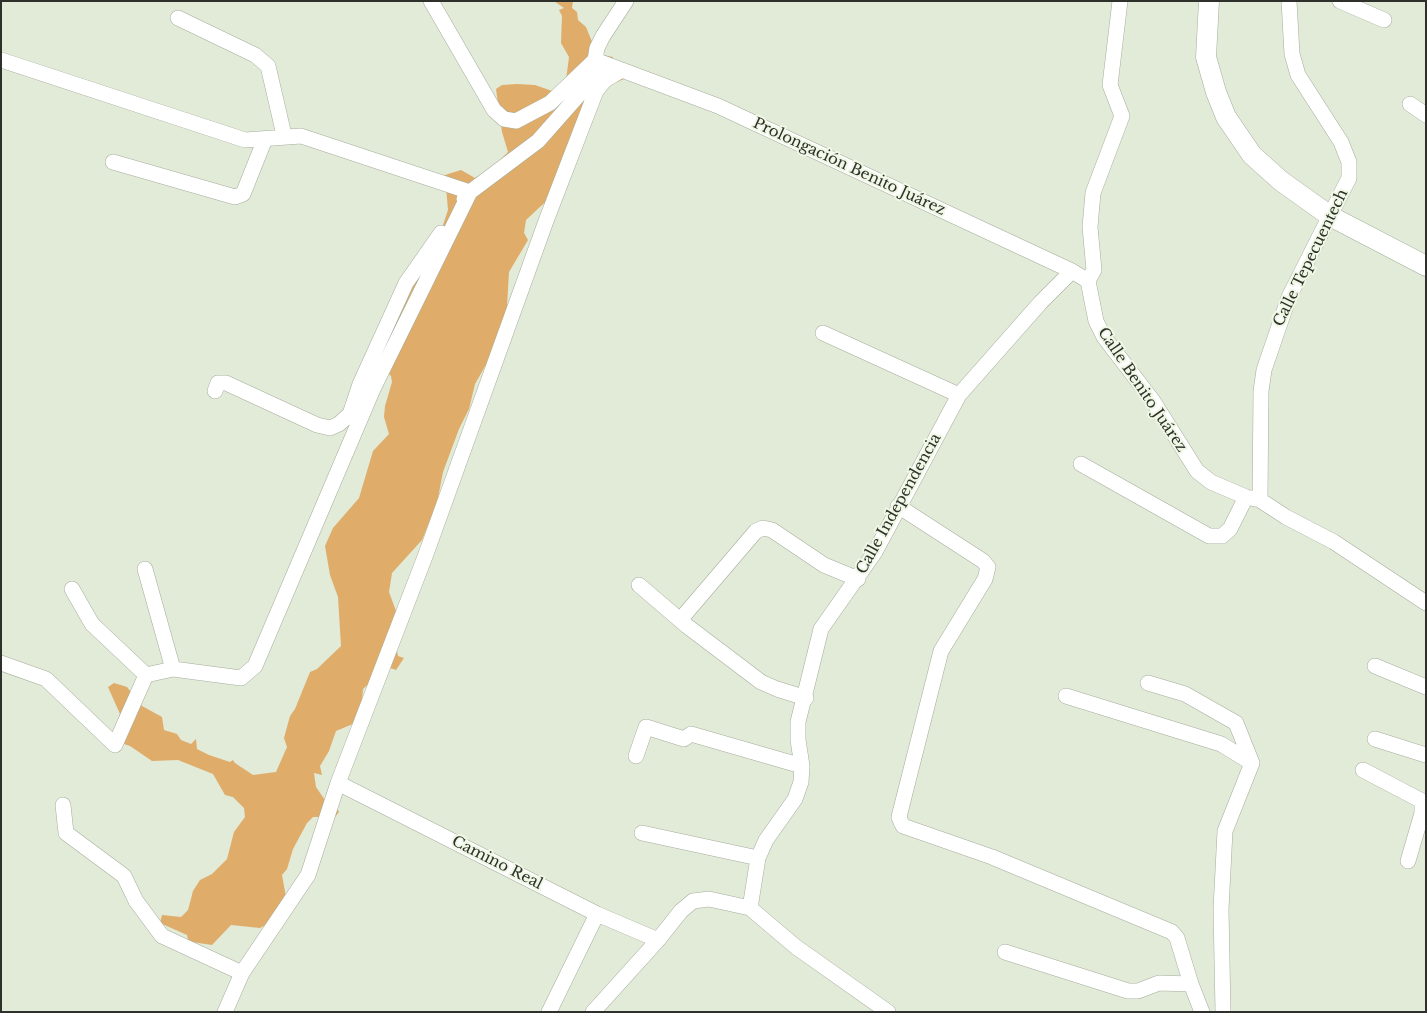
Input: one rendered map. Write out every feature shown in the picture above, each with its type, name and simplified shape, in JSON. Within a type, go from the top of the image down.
[{"type":"main road","points":[[1205,6],[1206,58],[1216,92],[1226,117],[1252,155],[1281,181],[1330,216],[1426,266]]},
{"type":"street","points":[[600,62],[597,48],[626,1]]},
{"type":"street","points":[[1088,281],[1094,270],[1090,235],[1093,192],[1122,116],[1110,85],[1120,1]]},
{"type":"street","name":"Calle Tepecuentech","points":[[1253,498],[1264,370],[1289,297],[1349,178],[1350,162],[1341,142],[1298,75],[1292,54],[1289,1]]},
{"type":"street","points":[[1340,1],[1384,20]]},
{"type":"street","points":[[431,2],[494,110],[504,119],[516,121],[550,103],[600,62]]},
{"type":"street","points":[[178,18],[255,55],[268,66],[284,135]]},
{"type":"street","points":[[1,60],[245,140],[265,139],[284,135],[301,136],[470,192]]},
{"type":"street","points":[[215,391],[218,382],[226,383],[317,426],[330,428],[339,424],[350,414],[360,384],[406,283],[470,192],[538,141],[600,62]]},
{"type":"street","name":"Prolongación Benito Juárez","points":[[600,62],[718,106],[1072,271],[1088,281]]},
{"type":"street","points":[[225,1012],[242,973],[308,875],[338,783],[426,554],[546,221],[596,91],[605,80],[620,71]]},
{"type":"street","points":[[1410,104],[1426,115]]},
{"type":"street","points":[[113,162],[235,197],[243,194],[265,139]]},
{"type":"street","points":[[146,675],[173,669],[241,678],[255,666],[373,389],[470,192]]},
{"type":"street","name":"Calle Independencia","points":[[750,908],[758,858],[766,840],[795,799],[801,782],[802,766],[798,740],[798,722],[806,698],[821,628],[832,609],[858,579],[875,552],[959,395],[1041,302],[1072,271]]},
{"type":"street","name":"Calle Benito Juárez","points":[[1088,281],[1096,321],[1104,336],[1153,401],[1197,471],[1211,482],[1253,498],[1334,542],[1426,602]]},
{"type":"street","points":[[823,333],[959,395]]},
{"type":"street","points":[[1081,464],[1209,536],[1222,536],[1230,529],[1253,498]]},
{"type":"street","points":[[898,506],[983,561],[988,567],[984,579],[941,651],[904,797],[901,822],[903,826],[992,857],[1172,932],[1176,938],[1202,1012]]},
{"type":"street","points":[[680,620],[756,531],[763,528],[772,530],[824,566],[858,579]]},
{"type":"street","points":[[145,569],[173,669]]},
{"type":"street","points":[[639,585],[680,620],[761,682],[806,698]]},
{"type":"street","points":[[72,589],[92,624],[146,675]]},
{"type":"street","points":[[1,663],[46,679],[115,745],[146,675]]},
{"type":"street","points":[[1376,666],[1426,687]]},
{"type":"street","points":[[1148,683],[1185,694],[1236,723],[1252,763],[1225,831],[1222,909],[1223,1012]]},
{"type":"street","points":[[1066,696],[1221,744],[1252,763]]},
{"type":"street","points":[[636,756],[646,727],[684,739],[691,734],[802,766]]},
{"type":"street","points":[[1375,739],[1426,755]]},
{"type":"street","points":[[1363,770],[1422,801],[1423,823],[1408,861]]},
{"type":"street","name":"Camino Real","points":[[338,783],[597,914],[658,940]]},
{"type":"street","points":[[63,805],[66,833],[124,876],[136,901],[162,936],[242,973]]},
{"type":"street","points":[[642,834],[758,858]]},
{"type":"street","points":[[593,1012],[658,940],[681,911],[693,901],[709,899],[750,908],[796,947],[888,1012]]},
{"type":"street","points":[[549,1012],[597,914]]},
{"type":"street","points":[[1005,952],[1128,991],[1138,991],[1159,983],[1191,984]]},
{"type":"shaded area","points":[[554,1],[573,1],[572,8],[577,12],[578,20],[586,27],[595,49],[603,55],[613,57],[611,64],[624,79],[608,86],[598,96],[556,192],[526,220],[524,233],[528,240],[509,272],[506,323],[496,347],[475,384],[469,409],[459,429],[443,472],[437,503],[422,540],[392,573],[389,592],[396,611],[394,635],[398,656],[404,658],[396,670],[387,667],[363,689],[360,721],[336,731],[329,751],[320,766],[322,775],[314,773],[316,787],[327,803],[335,805],[339,812],[335,817],[313,817],[307,823],[293,849],[287,869],[282,875],[286,897],[271,922],[260,928],[231,925],[212,945],[192,942],[189,944],[187,935],[160,923],[162,915],[181,917],[188,910],[193,891],[200,880],[212,874],[227,859],[234,832],[245,817],[244,808],[233,797],[225,795],[213,774],[178,760],[152,761],[130,746],[121,743],[118,719],[120,714],[108,687],[114,683],[127,687],[142,706],[162,717],[164,730],[177,734],[181,740],[191,744],[196,739],[197,749],[230,762],[233,760],[253,775],[276,772],[287,747],[284,738],[290,716],[295,709],[310,672],[317,669],[341,646],[338,597],[330,575],[325,546],[333,528],[359,498],[373,451],[389,434],[384,417],[392,382],[391,376],[385,370],[383,344],[378,343],[440,234],[448,210],[445,175],[461,170],[475,178],[478,176],[483,177],[508,152],[502,132],[496,89],[502,85],[517,84],[535,85],[555,92],[565,88],[569,57],[561,43],[562,16],[559,10],[564,8]]}]
